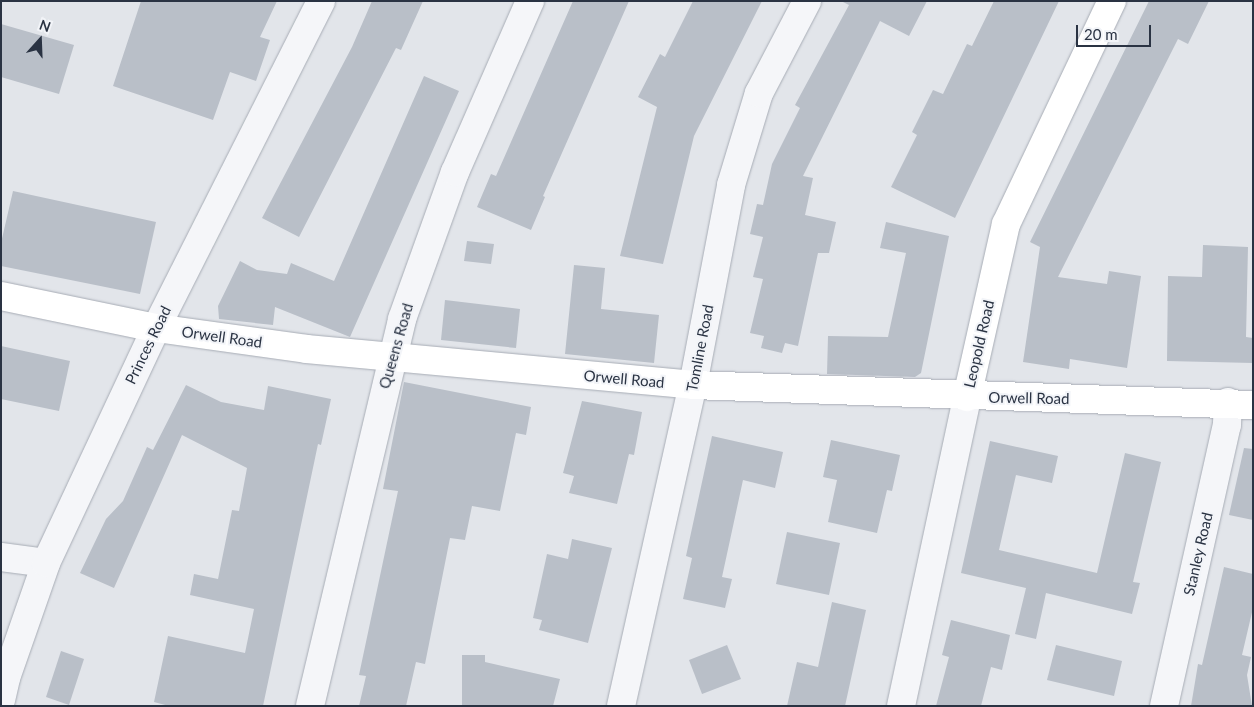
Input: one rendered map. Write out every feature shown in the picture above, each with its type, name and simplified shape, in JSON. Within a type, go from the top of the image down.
[{"type":"main road","name":"Leopold Road","points":[[967,397],[1006,224],[1112,1]]},
{"type":"main road","name":"Orwell Road","points":[[1,296],[156,328],[391,358],[693,385],[967,397],[1240,404]]},
{"type":"street","name":"Princes Road","points":[[1,700],[6,678],[46,563],[156,328],[321,1]]},
{"type":"street","name":"Queens Road","points":[[310,706],[391,358],[455,172],[530,1]]},
{"type":"street","name":"Tomline Road","points":[[621,706],[693,385],[731,185],[759,93],[807,1]]},
{"type":"street","name":"Leopold Road","points":[[901,706],[967,397]]},
{"type":"street","name":"Stanley Road","points":[[1164,706],[1227,425],[1240,404]]},
{"type":"street","points":[[1,557],[46,563]]},
{"type":"building","points":[[141,1],[277,1],[260,37],[270,40],[256,81],[230,72],[213,120],[113,86]]},
{"type":"building","points":[[372,1],[423,1],[401,50],[396,48],[299,237],[262,218],[352,47]]},
{"type":"building","points":[[573,1],[629,1],[543,196],[545,197],[531,230],[477,207],[491,174],[496,176]]},
{"type":"building","points":[[693,1],[762,1],[694,136],[663,264],[620,256],[657,107],[638,97],[660,54],[665,57]]},
{"type":"building","points":[[841,1],[927,1],[909,36],[880,21],[803,176],[813,178],[805,215],[836,222],[829,253],[818,253],[798,346],[785,343],[782,353],[761,348],[764,336],[750,333],[763,279],[753,277],[763,237],[750,234],[757,204],[763,205],[772,164],[800,108],[795,105],[849,5]]},
{"type":"building","points":[[994,1],[1059,1],[955,218],[891,187],[917,135],[912,132],[933,90],[943,94],[967,44],[972,46]]},
{"type":"building","points":[[1149,1],[1209,1],[1188,44],[1178,39],[1058,277],[1107,284],[1109,271],[1141,276],[1127,368],[1070,359],[1069,369],[1023,362],[1040,247],[1030,242]]},
{"type":"building","points":[[1,24],[74,45],[59,94],[1,77]]},
{"type":"building","points":[[424,76],[459,91],[350,337],[275,307],[273,325],[219,319],[218,306],[240,261],[257,270],[287,274],[291,263],[334,281]]},
{"type":"building","points":[[13,191],[156,222],[140,294],[1,266],[1,243]]},
{"type":"building","points":[[886,222],[949,236],[921,373],[915,377],[827,374],[828,336],[888,337],[906,253],[880,248]]},
{"type":"building","points":[[467,241],[494,244],[491,264],[464,261]]},
{"type":"building","points":[[1203,245],[1248,247],[1246,337],[1253,338],[1253,363],[1167,361],[1168,276],[1202,277]]},
{"type":"building","points":[[574,265],[605,268],[601,309],[659,315],[654,363],[565,354]]},
{"type":"building","points":[[445,300],[520,309],[516,348],[441,340]]},
{"type":"building","points":[[1,346],[70,361],[59,411],[1,399]]},
{"type":"building","points":[[404,382],[531,407],[526,435],[516,433],[500,511],[472,506],[465,540],[450,538],[425,664],[416,662],[406,706],[359,706],[366,676],[359,675],[398,491],[383,489]]},
{"type":"building","points":[[186,385],[221,402],[264,410],[268,386],[331,399],[321,445],[318,444],[263,706],[169,706],[154,702],[168,636],[245,653],[254,609],[190,595],[194,574],[218,579],[232,510],[239,511],[247,468],[182,435],[114,588],[80,573],[106,519],[123,501],[147,447],[153,450]]},
{"type":"building","points":[[582,401],[642,412],[634,455],[629,454],[617,504],[569,493],[574,476],[563,473]]},
{"type":"building","points":[[712,436],[783,452],[775,488],[743,480],[722,577],[732,579],[725,608],[683,599],[692,558],[686,556]]},
{"type":"building","points":[[831,440],[900,455],[892,491],[887,490],[877,533],[828,522],[837,480],[823,477]]},
{"type":"building","points":[[990,441],[1058,456],[1052,483],[1016,475],[999,550],[1097,573],[1125,453],[1161,462],[1133,582],[1140,583],[1132,614],[1046,593],[1036,639],[1015,634],[1026,588],[961,573]]},
{"type":"building","points":[[1244,448],[1253,449],[1253,520],[1229,515]]},
{"type":"building","points":[[787,532],[840,543],[829,595],[776,584]]},
{"type":"building","points":[[572,539],[612,548],[588,643],[539,630],[542,620],[533,618],[547,554],[568,559]]},
{"type":"building","points":[[1224,567],[1253,574],[1253,608],[1242,655],[1251,657],[1247,675],[1252,706],[1191,706],[1198,664],[1202,665]]},
{"type":"building","points":[[832,602],[866,610],[845,706],[787,706],[797,662],[818,667]]},
{"type":"building","points":[[951,620],[1010,635],[1002,670],[991,667],[981,706],[936,706],[949,657],[942,655]]},
{"type":"building","points":[[727,645],[741,679],[702,694],[689,660]]},
{"type":"building","points":[[1056,645],[1122,661],[1114,696],[1047,680]]},
{"type":"building","points":[[61,651],[84,659],[69,705],[46,697]]},
{"type":"building","points":[[462,655],[485,655],[485,662],[560,679],[553,706],[462,706]]}]
